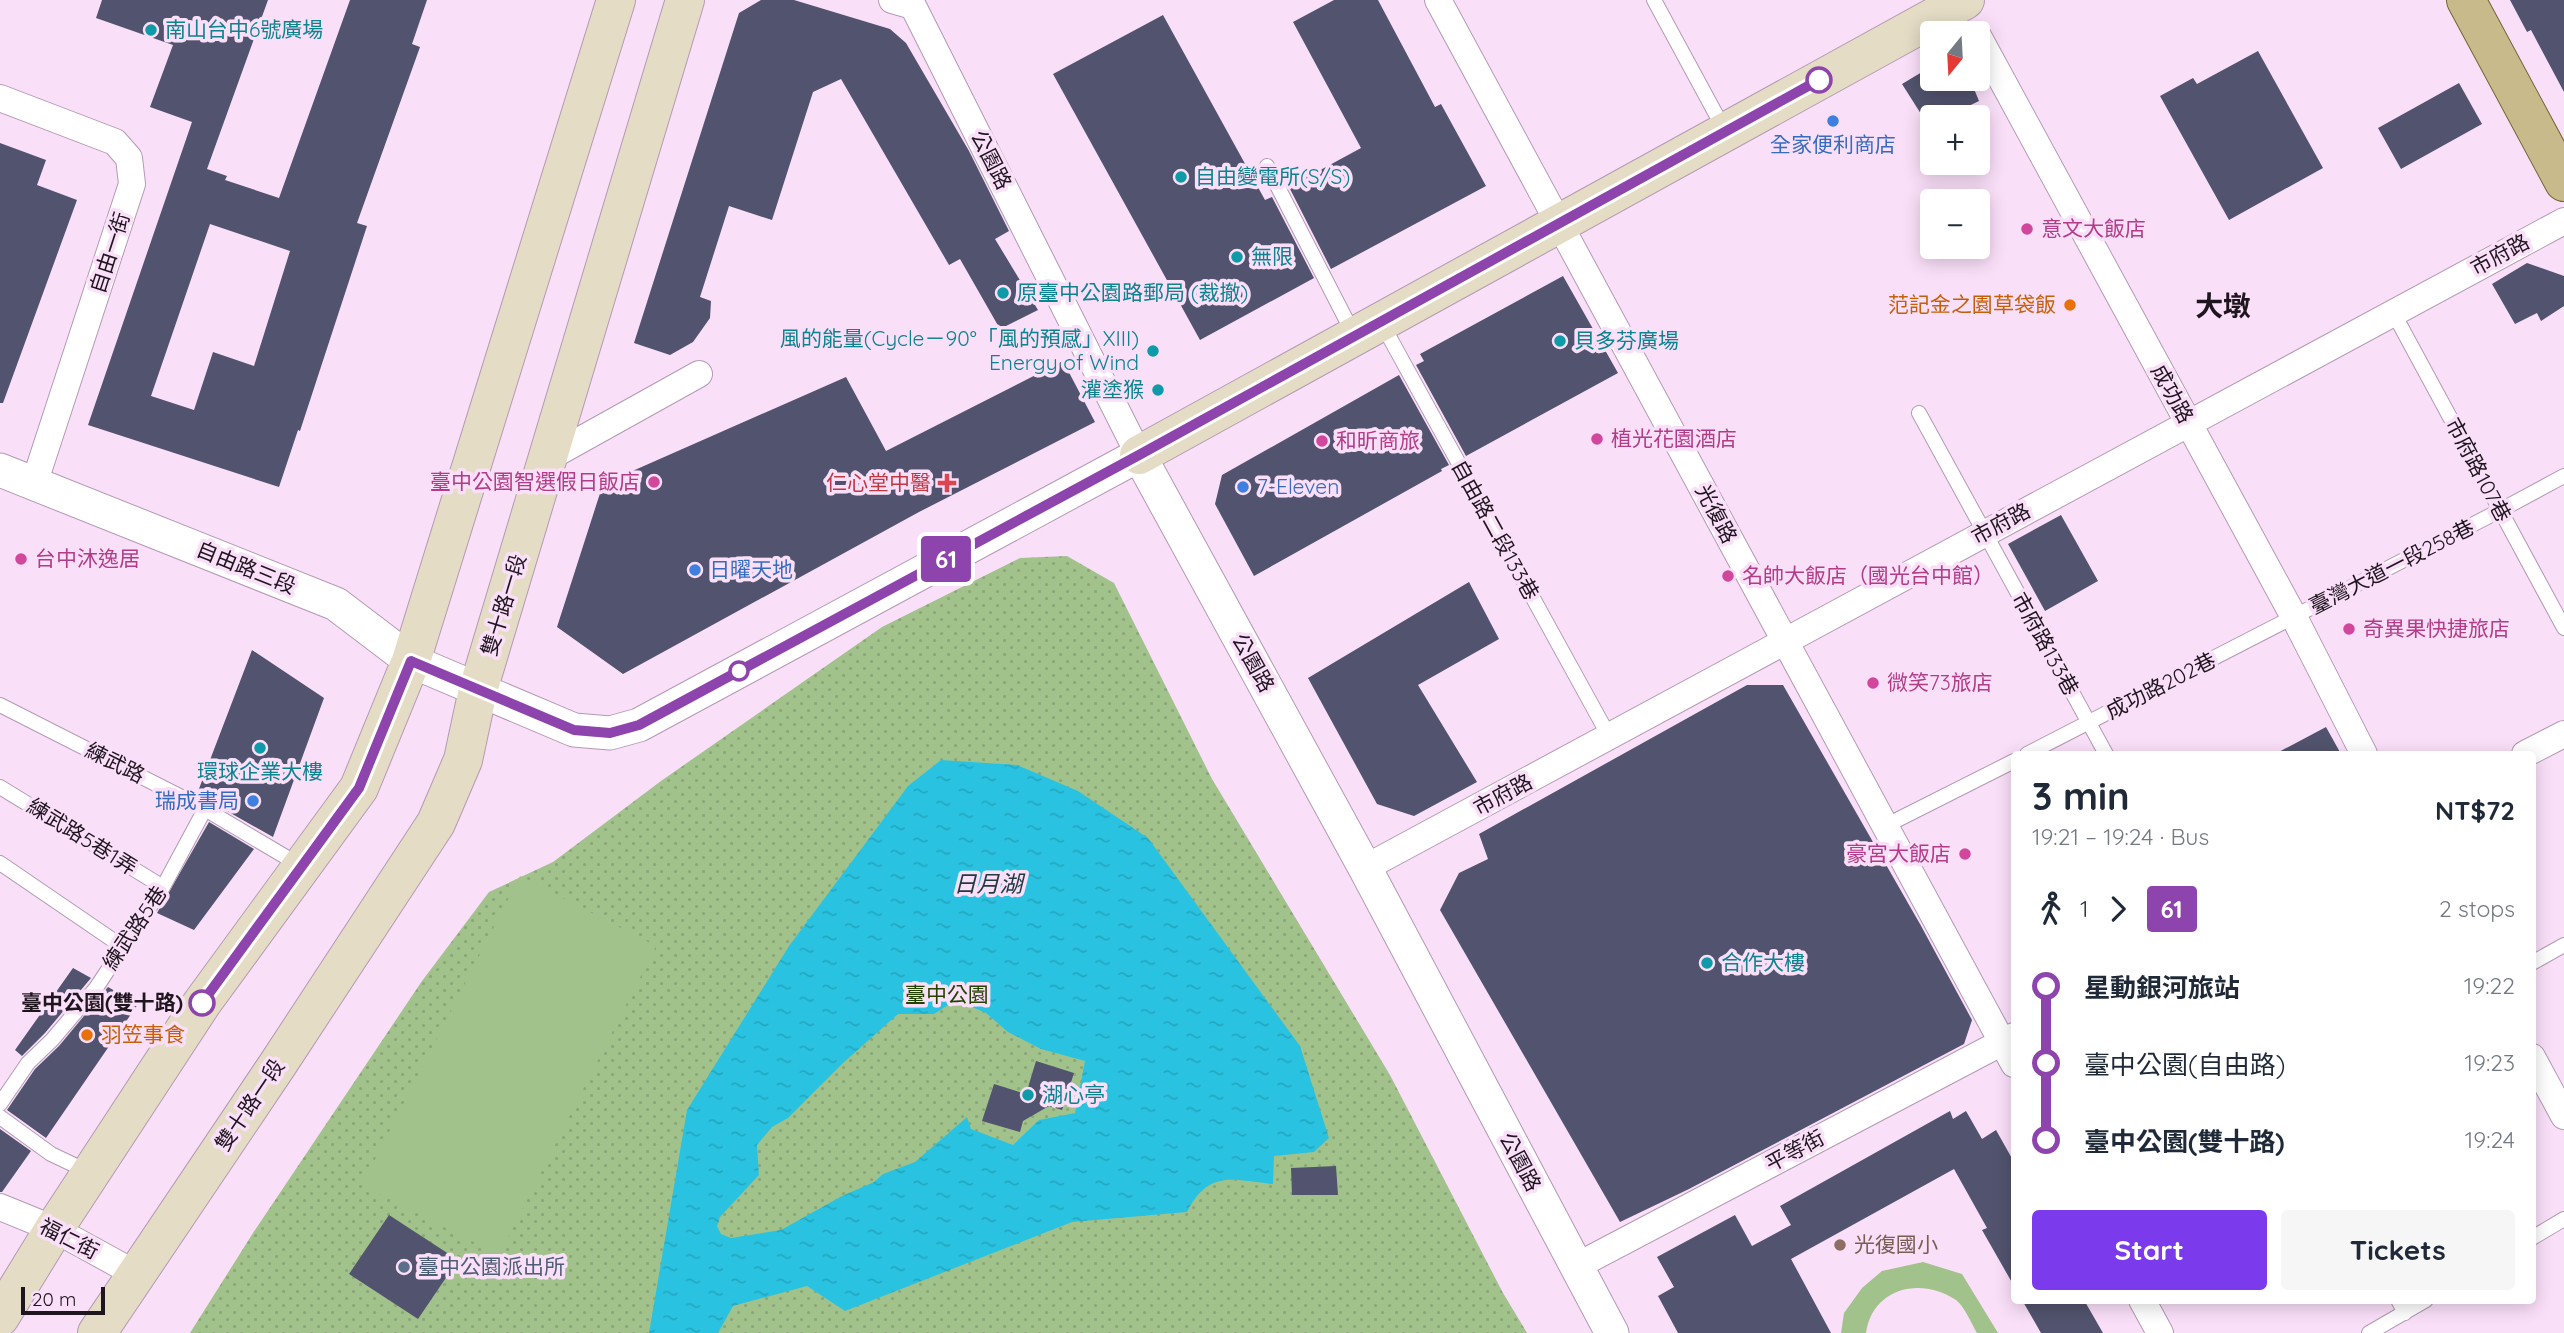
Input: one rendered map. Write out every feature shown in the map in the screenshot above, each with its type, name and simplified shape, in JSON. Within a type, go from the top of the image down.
[{"type":"main road","points":[[0,1317],[54,1229],[202,1003],[359,788],[411,661],[616,0]]},
{"type":"main road","name":"雙十路一段","points":[[97,1333],[436,823],[463,760],[478,690],[685,0]]},
{"type":"main road","points":[[2472,2],[2564,182]]},
{"type":"main road","points":[[1139,455],[1725,132],[1967,14]]},
{"type":"street","name":"光復路","points":[[1438,0],[1885,826],[2010,1047]]},
{"type":"street","name":"公園路","points":[[910,2],[1139,455],[1365,868],[1612,1333]]},
{"type":"street","name":"成功路","points":[[1967,14],[2294,617],[2362,751]]},
{"type":"street","name":"自由一街","points":[[0,98],[115,142],[129,158],[132,184],[34,484]]},
{"type":"street","name":"市府路","points":[[1365,868],[2564,221]]},
{"type":"street","points":[[548,458],[699,374]]},
{"type":"street","name":"自由路三段","points":[[0,470],[335,604],[411,661],[574,730],[594,732],[624,731],[639,725],[1139,455]]},
{"type":"street","points":[[2531,751],[2564,734]]},
{"type":"street","name":"平等街","points":[[1575,1267],[2010,1047]]},
{"type":"street","points":[[2536,1064],[2564,1116]]},
{"type":"street","name":"福仁街","points":[[0,1207],[54,1229],[136,1274]]},
{"type":"street","points":[[2145,1304],[2160,1333]]},
{"type":"lane","points":[[1654,0],[1725,132]]},
{"type":"lane","name":"自由路二段133巷","points":[[1267,166],[1368,329],[1609,738]]},
{"type":"lane","name":"市府路107巷","points":[[2393,312],[2564,628]]},
{"type":"lane","name":"市府路133巷","points":[[1919,413],[2104,751]]},
{"type":"lane","name":"臺灣大道一段258巷","points":[[2294,617],[2564,476]]},
{"type":"lane","name":"成功路202巷","points":[[2033,751],[2294,617]]},
{"type":"lane","name":"練武路","points":[[0,705],[205,809],[302,867]]},
{"type":"lane","points":[[1885,826],[2011,763]]},
{"type":"lane","name":"練武路5巷1弄","points":[[0,787],[163,887]]},
{"type":"lane","name":"練武路5巷","points":[[0,1104],[27,1063],[52,1040],[96,988],[163,887],[205,809]]},
{"type":"lane","points":[[0,863],[123,947]]},
{"type":"lane","points":[[2536,961],[2564,945]]},
{"type":"lane","points":[[0,1116],[51,1154],[92,1173]]},
{"type":"lane","points":[[2536,1236],[2564,1219]]},
{"type":"lane","points":[[2369,1333],[2401,1307]]},
{"type":"green space","name":"臺中公園","points":[[1067,556],[1114,583],[1212,779],[1390,1075],[1503,1293],[1527,1333],[190,1333],[253,1233],[422,981],[489,892],[553,862],[661,781],[882,627],[1020,558]]},
{"type":"green space","points":[[520,876],[656,946],[499,1255],[362,1185]]},
{"type":"green space","points":[[1923,1262],[1962,1274],[1998,1333],[1977,1333],[1956,1300],[1928,1289],[1914,1288],[1888,1296],[1878,1305],[1870,1318],[1866,1333],[1841,1333],[1844,1313],[1862,1288],[1882,1271]]},
{"type":"water","name":"日月湖","points":[[941,760],[1017,765],[1078,791],[1148,838],[1300,1046],[1329,1138],[1314,1152],[1274,1156],[1273,1184],[1223,1180],[1204,1189],[1187,1212],[1072,1222],[845,1311],[807,1286],[733,1306],[718,1333],[649,1333],[687,1110],[789,946],[908,786]],"holes":[[[956,1000],[986,1013],[1008,1032],[1041,1049],[1085,1061],[1075,1113],[1039,1120],[1013,1145],[971,1129],[967,1117],[915,1162],[883,1174],[874,1182],[842,1196],[781,1230],[731,1238],[721,1234],[717,1226],[720,1217],[759,1175],[757,1145],[772,1127],[788,1118],[842,1064],[898,1014],[934,1014]]]},
{"type":"building","points":[[102,0],[268,0],[207,169],[227,176],[225,180],[279,198],[350,0],[427,0],[412,44],[420,47],[357,223],[367,226],[279,487],[88,425],[192,122],[150,107],[173,45],[96,18]],"holes":[[[210,224],[290,251],[254,366],[213,352],[194,410],[151,396]]]},
{"type":"building","points":[[761,0],[794,0],[890,29],[906,43],[969,151],[1009,231],[995,239],[1038,310],[1000,329],[960,259],[949,265],[841,79],[813,92],[772,220],[729,206],[700,297],[711,301],[710,318],[693,342],[670,355],[634,343],[739,13]]},
{"type":"building","points":[[1334,0],[1378,0],[1435,107],[1441,104],[1486,186],[1331,269],[1289,187],[1361,148],[1293,22]]},
{"type":"building","points":[[2510,0],[2564,0],[2564,92],[2531,30],[2527,32]]},
{"type":"building","name":"自由變電所(S/S)","points":[[1163,15],[1265,200],[1272,197],[1314,278],[1200,340],[1053,74]]},
{"type":"building","points":[[2258,51],[2323,168],[2229,220],[2160,96],[2193,78],[2197,84]]},
{"type":"building","points":[[1920,73],[1920,91],[1975,91],[1979,101],[1971,105],[1920,105],[1920,112],[1902,84]]},
{"type":"building","points":[[2459,83],[2482,124],[2401,169],[2378,128]]},
{"type":"building","points":[[0,143],[46,160],[37,185],[77,200],[3,403],[0,403]]},
{"type":"building","points":[[2527,263],[2564,276],[2564,306],[2541,321],[2537,313],[2515,324],[2492,284]]},
{"type":"building","points":[[1563,276],[1618,373],[1466,456],[1416,365],[1424,361],[1420,354]]},
{"type":"building","name":"日曜天地","points":[[1063,361],[1095,422],[919,512],[623,674],[557,627],[603,484],[846,377],[886,451]]},
{"type":"building","points":[[1399,375],[1449,465],[1254,576],[1215,504],[1222,475]]},
{"type":"building","points":[[2061,515],[2098,581],[2045,611],[2008,544]]},
{"type":"building","points":[[1469,582],[1499,639],[1418,685],[1477,782],[1414,816],[1377,804],[1308,678]]},
{"type":"building","name":"環球企業大樓","points":[[252,650],[324,698],[273,837],[197,794]]},
{"type":"building","name":"合作大樓","points":[[1747,685],[1783,685],[1972,1020],[1964,1044],[1689,1189],[1620,1222],[1440,910],[1459,873],[1488,859],[1479,834]]},
{"type":"building","points":[[2326,727],[2339,751],[2281,751]]},
{"type":"building","points":[[209,822],[254,849],[194,930],[157,913]]},
{"type":"building","points":[[73,968],[91,978],[22,1056],[15,1050]]},
{"type":"building","points":[[108,987],[138,1004],[46,1138],[7,1110],[35,1069],[59,1046]]},
{"type":"building","name":"湖心亭","points":[[1036,1061],[1074,1073],[1062,1110],[1049,1106],[1023,1121],[1020,1132],[982,1121],[994,1084],[1026,1094]]},
{"type":"building","points":[[1950,1111],[1953,1119],[1966,1111],[1982,1139],[1996,1130],[2011,1157],[2011,1281],[1982,1230],[1987,1228],[1954,1169],[1791,1259],[1831,1333],[1678,1333],[1658,1296],[1674,1287],[1657,1257],[1735,1215],[1752,1246],[1791,1225],[1780,1206]]},
{"type":"building","points":[[0,1129],[31,1151],[2,1192],[0,1192]]},
{"type":"building","points":[[1336,1166],[1338,1195],[1292,1195],[1291,1168]]},
{"type":"building","name":"臺中公園派出所","points":[[389,1215],[458,1260],[418,1319],[349,1274]]},
{"type":"building","points":[[2024,1304],[2086,1304],[2103,1333],[2041,1333]]},
{"type":"bus line","name":"61","points":[[202,1003],[359,788],[411,661],[574,730],[610,733],[639,725],[1139,455],[1819,80]]},
{"type":"place","name":"南山台中6號廣場","points":[[151,30]]},
{"type":"place","name":"全家便利商店","points":[[1833,121]]},
{"type":"place","name":"自由變電所(S/S)","points":[[1181,177]]},
{"type":"place","name":"意文大飯店","points":[[2027,229]]},
{"type":"place","name":"無限","points":[[1237,257]]},
{"type":"place","name":"原臺中公園路郵局 (裁撤)","points":[[1003,293]]},
{"type":"place","name":"范記金之園草袋飯","points":[[2070,305]]},
{"type":"place","name":"貝多芬廣場","points":[[1560,341]]},
{"type":"place","name":"風的能量(Cycle－90°「風的預感」XIII) Energy of Wind","points":[[1153,351]]},
{"type":"place","name":"灌塗猴","points":[[1158,390]]},
{"type":"place","name":"植光花園酒店","points":[[1597,439]]},
{"type":"place","name":"和昕商旅","points":[[1322,441]]},
{"type":"place","name":"臺中公園智選假日飯店","points":[[654,482]]},
{"type":"place","name":"仁心堂中醫","points":[[947,483]]},
{"type":"place","name":"7-Eleven","points":[[1243,487]]},
{"type":"place","name":"台中沐逸居","points":[[21,559]]},
{"type":"place","name":"日曜天地","points":[[695,570]]},
{"type":"place","name":"名帥大飯店（國光台中館）","points":[[1728,576]]},
{"type":"place","name":"奇異果快捷旅店","points":[[2349,629]]},
{"type":"place","name":"微笑73旅店","points":[[1873,683]]},
{"type":"place","name":"環球企業大樓","points":[[260,748]]},
{"type":"place","name":"瑞成書局","points":[[253,801]]},
{"type":"place","name":"豪宮大飯店","points":[[1965,854]]},
{"type":"place","name":"合作大樓","points":[[1707,963]]},
{"type":"place","name":"臺中公園(雙十路)","points":[[202,1003]]},
{"type":"place","name":"羽笠事食","points":[[87,1035]]},
{"type":"place","name":"湖心亭","points":[[1028,1095]]},
{"type":"place","name":"光復國小","points":[[1840,1245]]},
{"type":"place","name":"臺中公園派出所","points":[[404,1267]]},
{"type":"district","name":"大墩","points":[[2223,306]]}]
